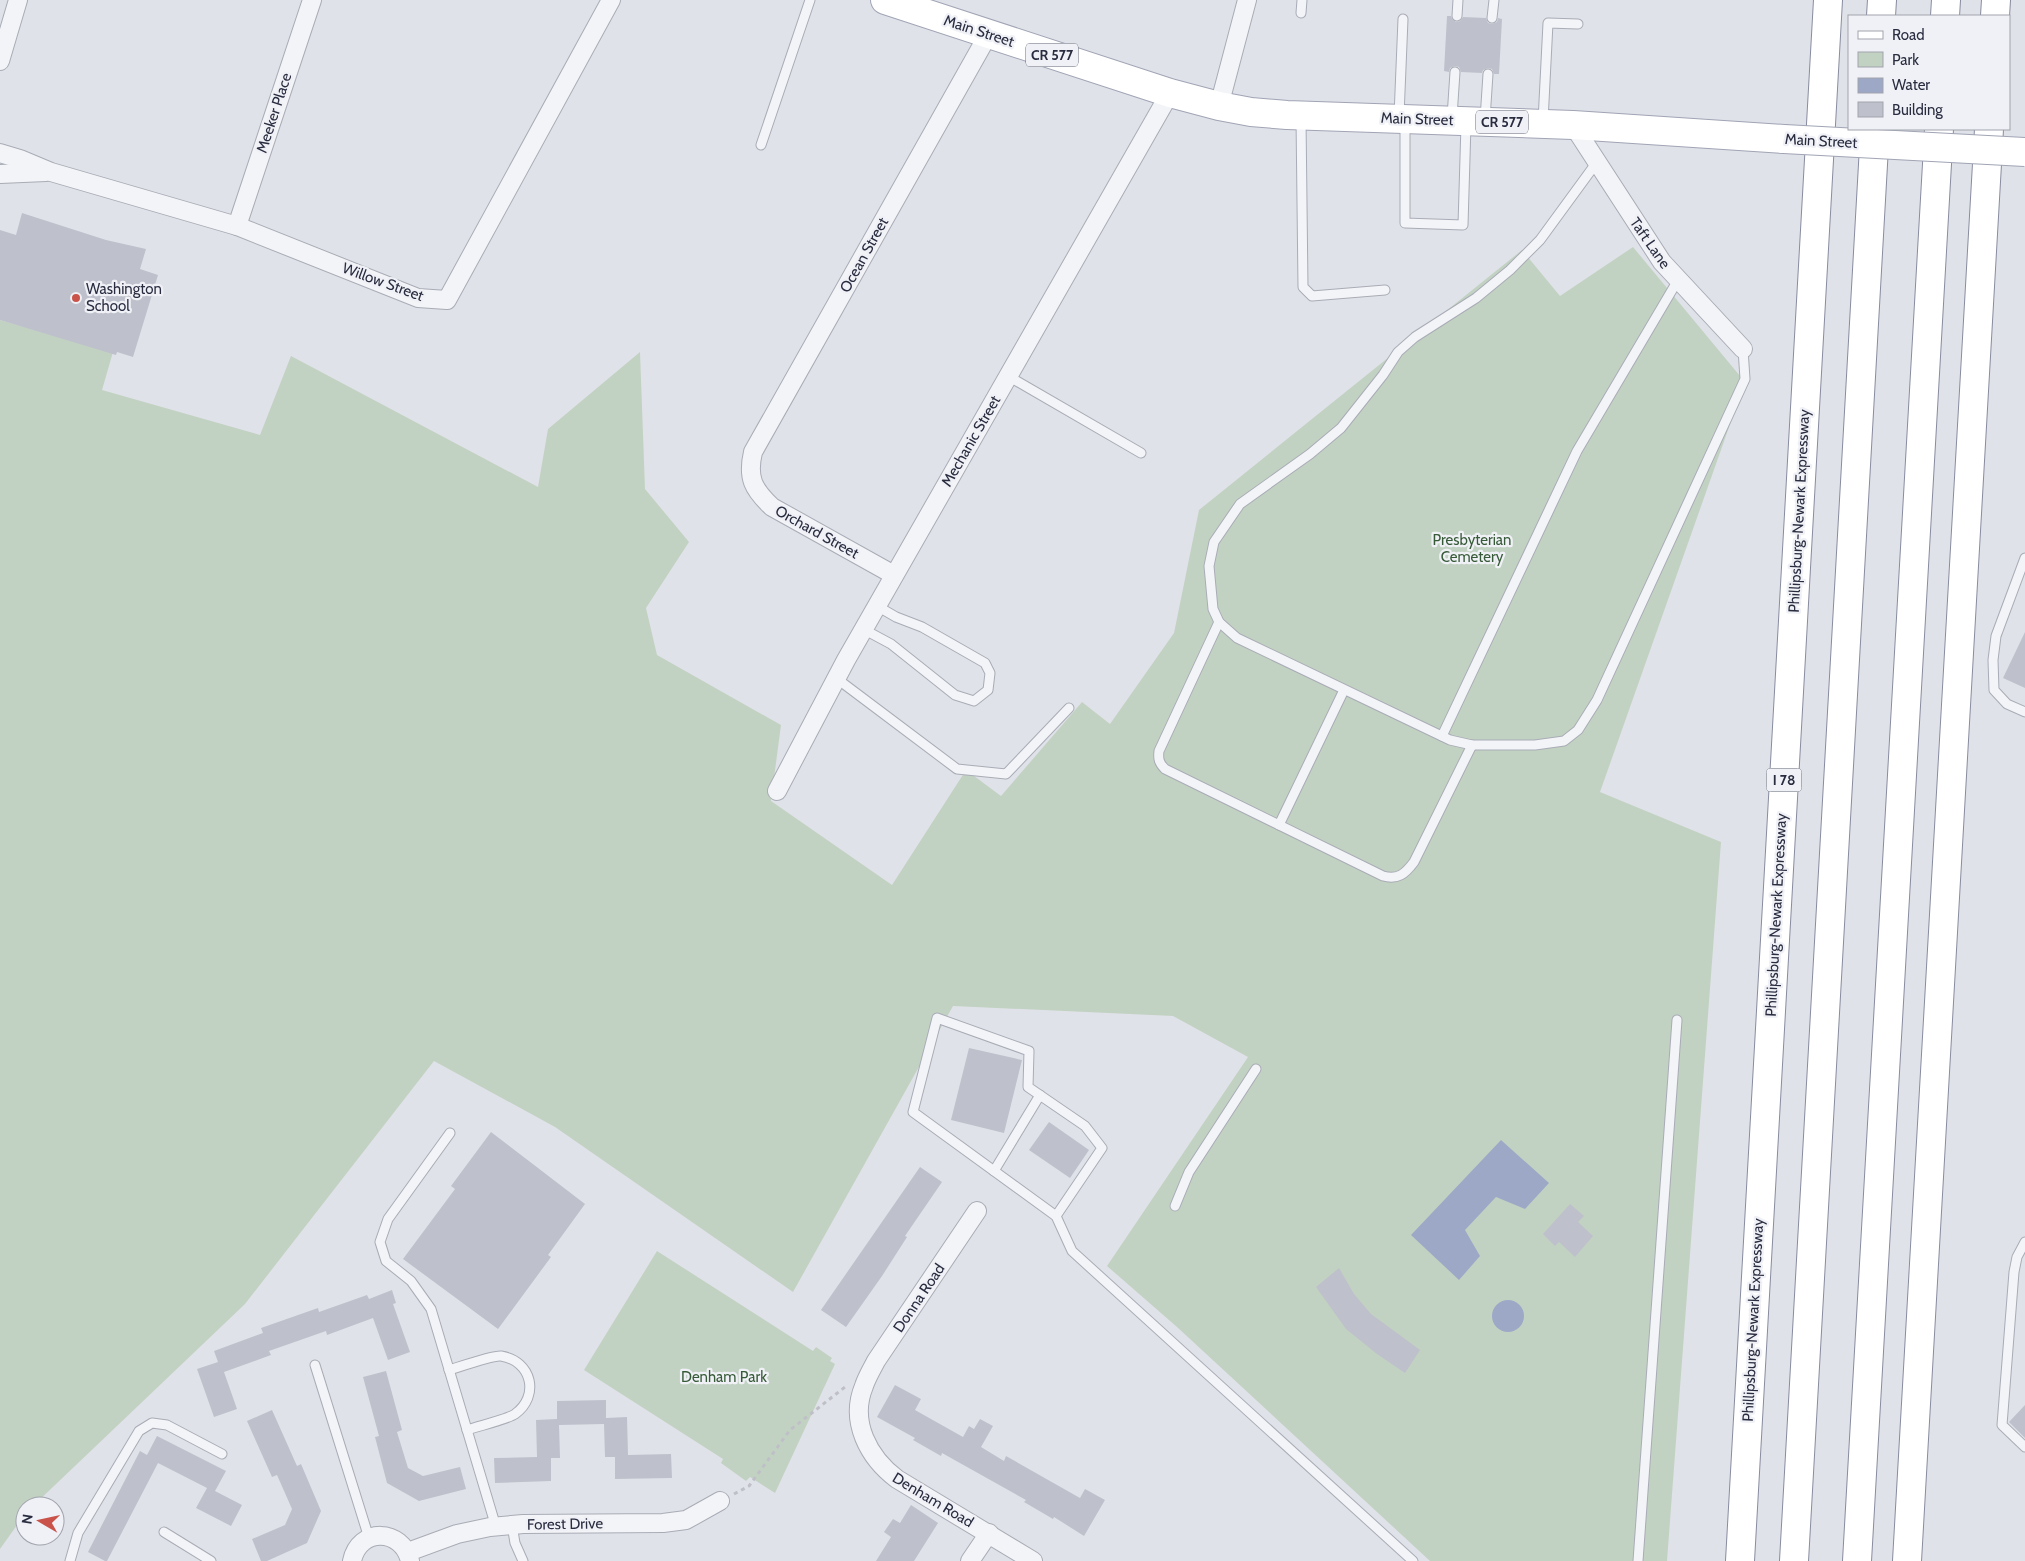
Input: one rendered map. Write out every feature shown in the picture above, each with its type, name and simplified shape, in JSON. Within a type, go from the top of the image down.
[{"type":"main road","name":"Main Street","points":[[885,0],[1170,93],[1251,112],[1573,125],[2025,152]]},
{"type":"main road","name":"Phillipsburg-Newark Expressway","points":[[1740,1561],[1828,0]]},
{"type":"main road","points":[[1881,15],[1882,0]]},
{"type":"main road","points":[[1945,15],[1946,0]]},
{"type":"main road","points":[[1995,15],[1996,0]]},
{"type":"main road","points":[[1794,1561],[1875,130]]},
{"type":"main road","points":[[1857,1561],[1939,130]]},
{"type":"main road","points":[[1907,1561],[1989,130]]},
{"type":"street","points":[[0,61],[18,0]]},
{"type":"street","name":"Meeker Place","points":[[237,226],[312,0]]},
{"type":"street","name":"Willow Street","points":[[0,153],[51,172],[237,226],[418,298],[446,300],[612,0]]},
{"type":"street","points":[[1219,106],[1247,0]]},
{"type":"street","name":"Ocean Street","points":[[751,478],[750,465],[753,452],[988,35]]},
{"type":"street","name":"Mechanic Street","points":[[777,791],[876,606],[1170,93]]},
{"type":"street","name":"Taft Lane","points":[[1573,125],[1662,262],[1743,349]]},
{"type":"street","name":"Willow Street","points":[[0,174],[51,172]]},
{"type":"street","name":"Orchard Street","points":[[751,478],[759,494],[772,507],[894,575]]},
{"type":"street","name":"Donna Road","points":[[863,1387],[876,1361],[978,1211]]},
{"type":"street","name":"Denham Road","points":[[863,1387],[860,1424],[873,1456],[884,1469],[897,1479],[1033,1561]]},
{"type":"street","name":"Forest Drive","points":[[369,1538],[387,1536],[395,1539],[409,1556],[457,1534],[504,1526],[662,1523],[686,1520],[720,1502]]},
{"type":"street","points":[[970,1561],[989,1533]]},
{"type":"street","points":[[352,1561],[356,1550],[369,1538]]},
{"type":"lane","points":[[761,145],[810,0]]},
{"type":"lane","points":[[1301,13],[1302,0]]},
{"type":"lane","points":[[1458,0],[1458,16]]},
{"type":"lane","points":[[1492,18],[1494,0]]},
{"type":"lane","points":[[1403,19],[1402,119],[1405,223],[1463,225],[1468,121],[1454,72]]},
{"type":"lane","points":[[1543,124],[1548,23],[1578,24]]},
{"type":"lane","points":[[1468,121],[1488,74]]},
{"type":"lane","points":[[1301,115],[1303,287],[1312,296],[1385,290]]},
{"type":"lane","points":[[1597,162],[1540,240],[1510,270],[1476,298],[1416,337],[1398,352],[1383,375],[1341,428],[1310,454],[1240,504],[1214,542],[1209,566],[1213,609],[1219,622],[1237,638],[1450,740],[1472,745],[1535,745],[1564,741],[1578,730],[1597,700],[1745,379],[1743,349]]},
{"type":"lane","points":[[1442,736],[1577,451],[1678,280]]},
{"type":"lane","points":[[1008,376],[1141,453]]},
{"type":"lane","points":[[2025,558],[1996,636],[1993,660],[1994,690],[2006,704],[2025,712]]},
{"type":"lane","points":[[863,630],[891,644],[955,694],[974,701],[988,690],[990,673],[985,663],[922,627],[896,617],[876,606]]},
{"type":"lane","points":[[1219,622],[1159,751],[1160,764],[1165,769],[1383,876],[1392,879],[1400,877],[1414,862],[1472,745]]},
{"type":"lane","points":[[836,678],[957,770],[1006,774],[1069,708]]},
{"type":"lane","points":[[1279,825],[1344,690]]},
{"type":"lane","points":[[1056,1216],[1102,1148],[1085,1126],[1028,1087],[1029,1051],[937,1018],[913,1112],[1056,1216],[1072,1250],[1413,1561]]},
{"type":"lane","points":[[1638,1561],[1677,1020]]},
{"type":"lane","points":[[1175,1206],[1189,1172],[1256,1069]]},
{"type":"lane","points":[[994,1172],[1040,1095]]},
{"type":"lane","points":[[450,1133],[388,1219],[380,1242],[386,1261],[411,1281],[431,1309],[467,1430],[504,1526],[515,1543],[523,1561]]},
{"type":"lane","points":[[2025,1242],[2017,1256],[2014,1272],[2002,1425],[2025,1447]]},
{"type":"lane","points":[[448,1370],[500,1356],[517,1363],[527,1372],[530,1384],[527,1400],[514,1414],[467,1430]]},
{"type":"lane","points":[[315,1365],[369,1538]]},
{"type":"lane","points":[[70,1561],[78,1532],[139,1431],[152,1423],[167,1424],[222,1454]]},
{"type":"lane","points":[[164,1532],[211,1561]]},
{"type":"path","points":[[720,1502],[749,1486],[790,1430],[849,1384],[863,1387]]},
{"type":"green space","name":"Presbyterian Cemetery","points":[[1633,247],[1745,382],[1600,792],[1721,842],[1667,1561],[1430,1561],[1177,1327],[1107,1266],[1248,1057],[1173,1016],[953,1006],[793,1292],[555,1127],[434,1061],[245,1304],[43,1496],[15,1496],[15,1528],[0,1549],[0,320],[113,352],[102,390],[260,435],[291,356],[538,487],[548,429],[640,352],[645,489],[689,542],[646,608],[657,655],[781,725],[771,801],[892,885],[966,770],[1001,796],[1082,702],[1110,724],[1174,633],[1199,510],[1522,250],[1560,296]]},
{"type":"green space","name":"Denham Park","points":[[657,1251],[813,1351],[816,1347],[832,1358],[830,1361],[835,1364],[775,1493],[750,1477],[746,1481],[721,1463],[723,1459],[584,1370]]},
{"type":"water","points":[[1501,1140],[1549,1183],[1525,1209],[1496,1197],[1465,1230],[1480,1256],[1459,1280],[1411,1235]]},
{"type":"water","points":[[1508,1300],[1514,1301],[1519,1305],[1523,1310],[1523,1322],[1519,1327],[1514,1331],[1508,1332],[1502,1331],[1497,1327],[1493,1322],[1492,1316],[1493,1310],[1497,1305],[1502,1301]]},
{"type":"building","points":[[1447,16],[1451,16],[1456,22],[1460,21],[1463,17],[1486,18],[1488,23],[1492,24],[1497,22],[1498,18],[1502,19],[1499,74],[1494,74],[1492,69],[1488,68],[1483,70],[1482,73],[1461,72],[1459,67],[1455,66],[1450,68],[1449,72],[1444,71]]},
{"type":"building","name":"Washington School","points":[[22,213],[106,240],[146,249],[140,269],[158,275],[133,357],[117,352],[116,355],[0,320],[0,230],[16,235]]},
{"type":"building","points":[[2025,632],[2025,688],[2003,678]]},
{"type":"building","points":[[969,1048],[1022,1060],[1004,1133],[951,1120]]},
{"type":"building","points":[[1049,1122],[1089,1150],[1070,1178],[1029,1150]]},
{"type":"building","points":[[491,1132],[585,1204],[548,1255],[551,1257],[498,1329],[403,1259],[455,1189],[451,1186]]},
{"type":"building","points":[[920,1167],[942,1182],[905,1236],[907,1237],[882,1276],[846,1327],[821,1310]]},
{"type":"building","points":[[1570,1204],[1584,1216],[1578,1222],[1593,1236],[1575,1257],[1559,1242],[1555,1246],[1543,1234]]},
{"type":"building","points":[[1339,1268],[1354,1294],[1371,1314],[1420,1350],[1405,1373],[1377,1354],[1346,1329],[1316,1287]]},
{"type":"building","points":[[392,1290],[396,1303],[393,1304],[410,1352],[388,1360],[373,1318],[327,1335],[326,1331],[269,1351],[271,1355],[224,1372],[237,1409],[214,1417],[197,1369],[218,1362],[214,1351],[263,1333],[261,1328],[318,1308],[319,1312],[367,1295],[369,1299]]},
{"type":"building","points":[[386,1371],[402,1430],[397,1432],[408,1468],[423,1476],[460,1467],[466,1489],[419,1501],[387,1483],[375,1437],[379,1436],[363,1377]]},
{"type":"building","points":[[895,1385],[921,1399],[915,1410],[963,1437],[969,1426],[974,1429],[980,1419],[993,1426],[981,1447],[1004,1461],[1006,1456],[1080,1498],[1085,1489],[1105,1500],[1084,1536],[1054,1517],[1053,1519],[1024,1502],[1026,1500],[942,1453],[941,1456],[913,1440],[915,1438],[877,1417]]},
{"type":"building","points":[[606,1400],[606,1418],[627,1417],[628,1455],[671,1454],[672,1478],[615,1479],[615,1457],[605,1457],[604,1424],[559,1425],[560,1458],[551,1458],[551,1481],[495,1483],[494,1458],[537,1457],[536,1420],[557,1419],[557,1401]]},
{"type":"building","points":[[2025,1405],[2025,1438],[2009,1422]]},
{"type":"building","points":[[272,1410],[297,1466],[301,1464],[321,1511],[307,1543],[267,1561],[261,1561],[252,1539],[285,1525],[292,1509],[277,1475],[272,1477],[247,1421]]},
{"type":"building","points":[[157,1436],[226,1471],[215,1491],[242,1505],[231,1526],[196,1508],[207,1488],[158,1463],[107,1561],[105,1561],[88,1552],[140,1451],[147,1455]]},
{"type":"building","points":[[911,1505],[938,1523],[914,1561],[876,1561],[891,1537],[884,1532],[893,1519],[900,1523]]},
{"type":"place","name":"Washington School","points":[[76,298]]}]
